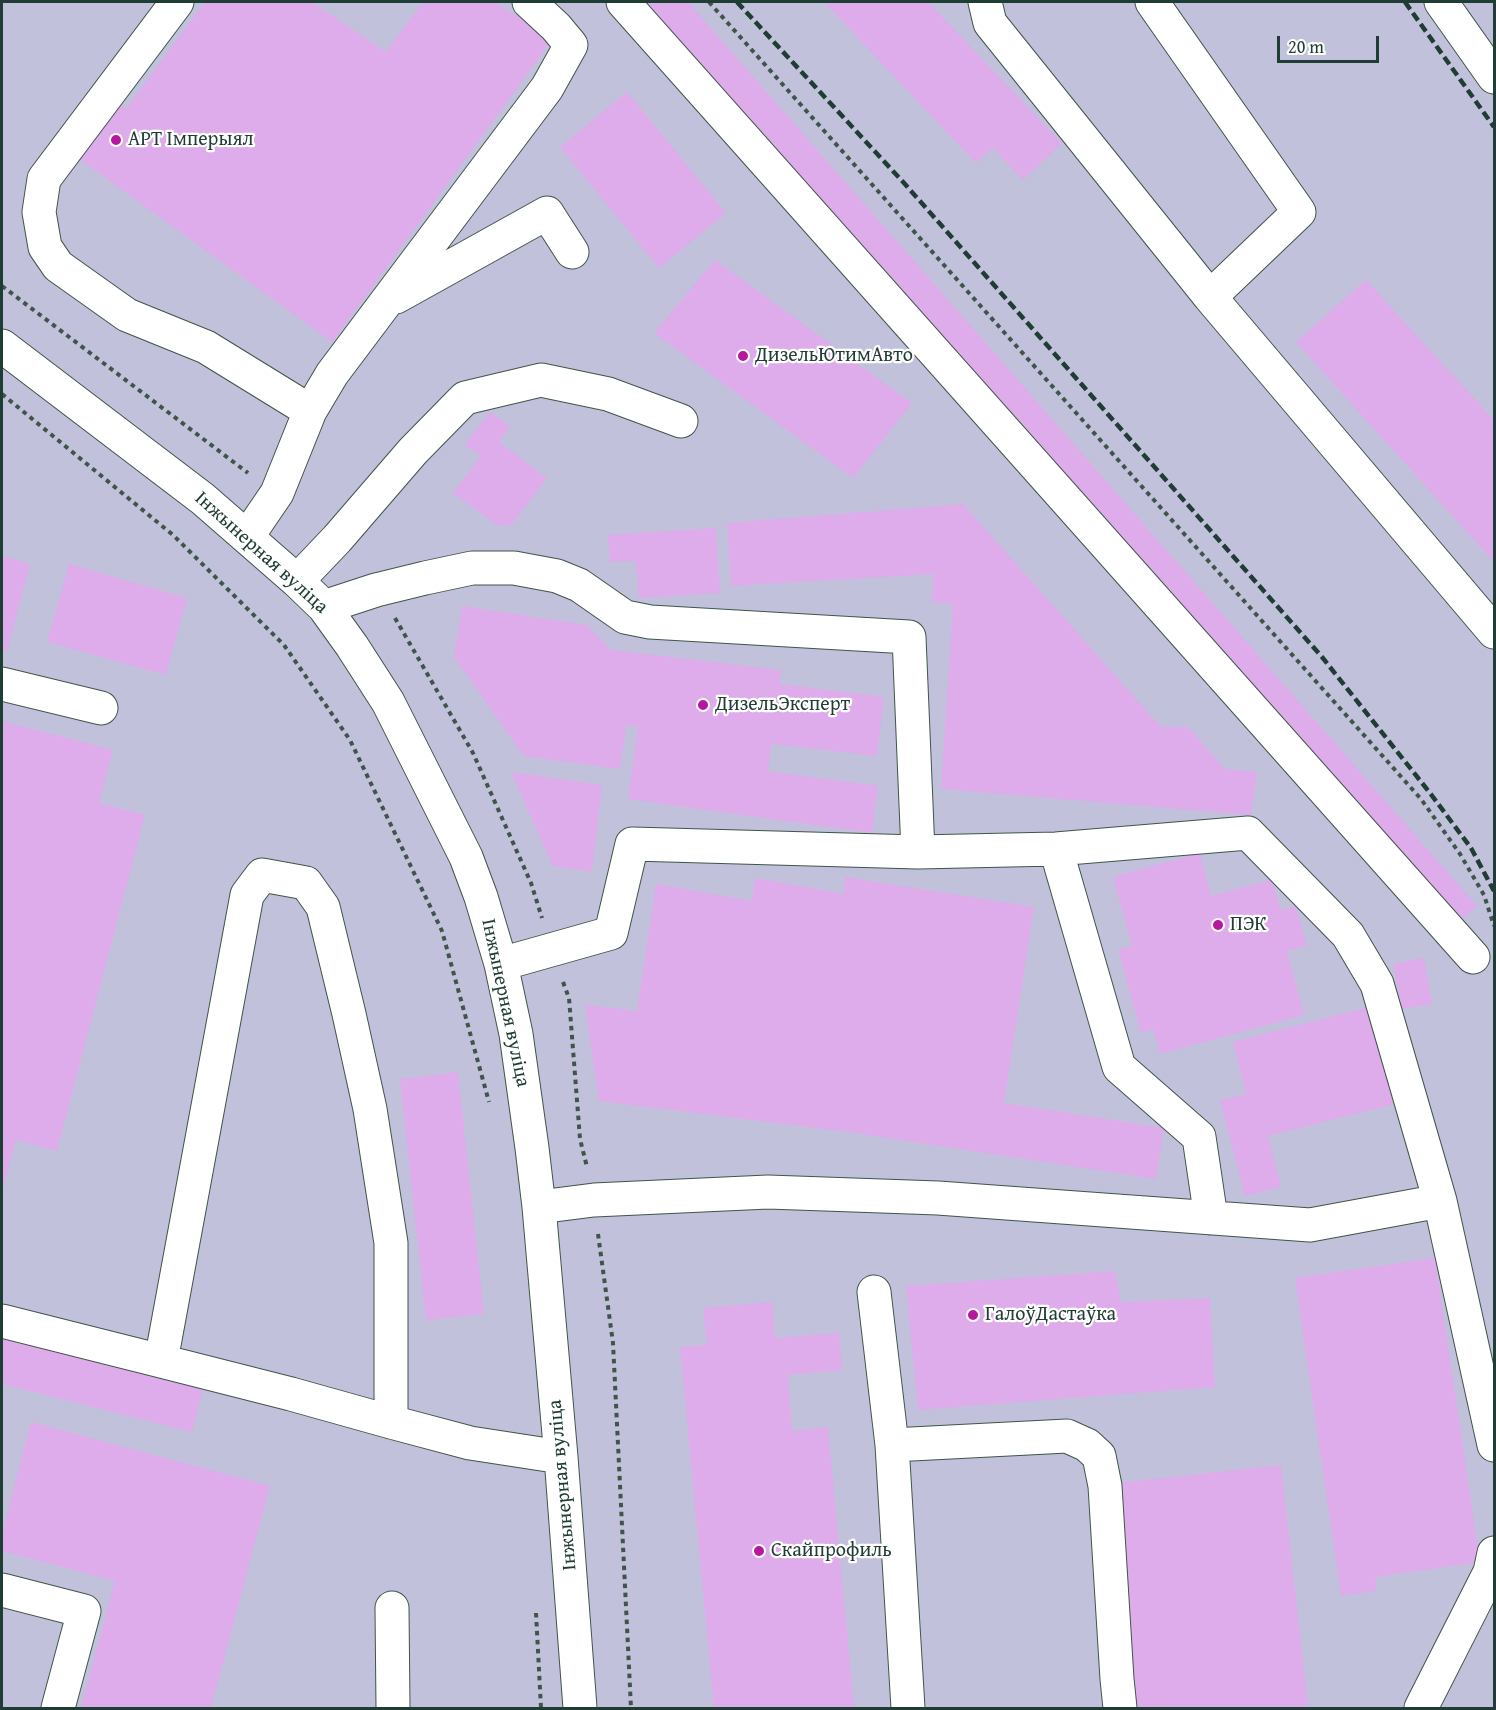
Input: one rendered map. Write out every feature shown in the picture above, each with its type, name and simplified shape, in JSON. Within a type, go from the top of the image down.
[{"type":"street","points":[[177,2],[44,179],[39,212],[45,247],[58,266],[127,315],[206,347],[310,411]]},
{"type":"street","points":[[247,537],[277,493],[310,411],[332,374],[547,88],[571,45],[556,27],[529,2]]},
{"type":"street","points":[[624,2],[1473,957]]},
{"type":"street","points":[[986,2],[990,23],[1210,297],[1494,632]]},
{"type":"street","points":[[1152,2],[1299,212],[1210,297]]},
{"type":"street","points":[[1441,2],[1494,77]]},
{"type":"street","points":[[384,304],[547,213],[572,252]]},
{"type":"street","name":"Інжынерная вуліца","points":[[2,346],[203,499],[324,607],[388,702],[466,857],[482,897],[501,964],[517,1046],[539,1207],[580,1708]]},
{"type":"street","points":[[297,581],[337,539],[413,451],[465,398],[541,380],[608,394],[681,421]]},
{"type":"street","points":[[324,607],[376,590],[472,568],[514,568],[557,576],[579,585],[625,617],[650,622],[909,637],[918,852]]},
{"type":"street","points":[[2,684],[101,708]]},
{"type":"street","points":[[501,964],[611,933],[632,844],[918,852],[1056,849],[1248,833],[1348,935],[1377,984],[1440,1201],[1494,1445]]},
{"type":"street","points":[[1056,849],[1119,1067],[1199,1137],[1210,1218]]},
{"type":"street","points":[[161,1361],[247,895],[262,875],[306,883],[323,907],[370,1109],[391,1243],[391,1422]]},
{"type":"street","points":[[539,1207],[594,1200],[768,1192],[939,1198],[1310,1225],[1440,1201]]},
{"type":"street","points":[[874,1292],[892,1445],[908,1708]]},
{"type":"street","points":[[2,1321],[291,1394],[470,1443],[561,1457]]},
{"type":"street","points":[[892,1445],[1067,1436],[1086,1445],[1099,1456],[1105,1486],[1120,1708]]},
{"type":"street","points":[[1421,1708],[1490,1572],[1494,1553]]},
{"type":"street","points":[[2,1590],[84,1611],[58,1708]]},
{"type":"street","points":[[392,1608],[393,1708]]},
{"type":"path","points":[[710,2],[1421,799],[1460,854],[1484,895],[1494,926]]},
{"type":"path","points":[[2,286],[230,460],[277,493]]},
{"type":"path","points":[[2,394],[181,543],[284,645],[350,740],[442,931],[491,1109]]},
{"type":"path","points":[[376,590],[393,614],[473,753],[531,883],[569,998],[580,1139],[594,1200],[613,1343],[631,1708]]},
{"type":"path","points":[[536,1603],[541,1708]]},
{"type":"shaded area","points":[[2,2],[1494,2],[1494,1708],[2,1708]]},
{"type":"building","points":[[205,2],[312,2],[386,52],[423,2],[496,2],[552,40],[332,342],[71,153],[110,97],[126,109]]},
{"type":"building","points":[[636,2],[688,2],[1477,906],[1454,926]]},
{"type":"building","points":[[824,2],[928,2],[1062,143],[1023,180],[993,148],[976,163]]},
{"type":"building","points":[[627,92],[726,213],[659,268],[560,147]]},
{"type":"building","points":[[715,260],[912,403],[853,478],[654,333]]},
{"type":"building","points":[[1366,280],[1494,420],[1494,562],[1296,342]]},
{"type":"building","points":[[490,412],[510,427],[499,442],[547,478],[511,525],[498,526],[453,493],[481,456],[465,445]]},
{"type":"building","points":[[963,504],[1161,727],[1188,727],[1225,769],[1257,772],[1251,815],[941,789],[953,604],[932,602],[933,574],[731,586],[727,523]]},
{"type":"building","points":[[716,528],[720,593],[639,598],[636,561],[610,562],[608,535]]},
{"type":"building","points":[[2,556],[30,564],[7,652],[2,650]]},
{"type":"building","points":[[69,564],[187,598],[166,675],[47,642]]},
{"type":"building","points":[[462,606],[587,625],[611,650],[781,670],[780,684],[884,697],[877,756],[771,744],[768,771],[878,786],[872,833],[628,799],[638,726],[626,726],[620,769],[524,756],[454,657]]},
{"type":"building","points":[[2,721],[113,750],[99,803],[145,815],[57,1151],[16,1140],[2,1193]]},
{"type":"building","points":[[511,772],[602,785],[592,872],[553,866]]},
{"type":"building","points":[[1200,853],[1211,896],[1272,880],[1281,910],[1296,906],[1307,946],[1287,951],[1304,1015],[1160,1054],[1153,1029],[1141,1033],[1118,949],[1132,946],[1113,877]]},
{"type":"building","points":[[845,877],[1034,907],[1004,1103],[1164,1128],[1156,1179],[848,1132],[599,1101],[585,1005],[637,1011],[656,884],[752,901],[755,878],[844,894]]},
{"type":"building","points":[[1424,958],[1432,1004],[1402,1009],[1393,964]]},
{"type":"building","points":[[1373,1006],[1398,1103],[1268,1136],[1281,1187],[1245,1196],[1220,1100],[1246,1094],[1233,1042]]},
{"type":"building","points":[[458,1072],[484,1314],[426,1320],[400,1079]]},
{"type":"building","points":[[1435,1258],[1480,1562],[1375,1577],[1377,1591],[1341,1596],[1295,1278]]},
{"type":"building","points":[[1115,1271],[1121,1302],[1210,1298],[1215,1387],[918,1410],[906,1286]]},
{"type":"building","points":[[772,1302],[775,1338],[839,1333],[842,1370],[788,1375],[792,1431],[828,1427],[854,1708],[714,1708],[680,1347],[707,1345],[703,1308]]},
{"type":"building","points":[[2,1334],[204,1385],[192,1432],[2,1384]]},
{"type":"building","points":[[31,1422],[270,1486],[211,1708],[81,1708],[115,1581],[2,1551],[2,1534]]},
{"type":"building","points":[[1281,1465],[1308,1706],[1134,1708],[1109,1484]]},
{"type":"railway","points":[[737,2],[904,183],[1322,657],[1471,848],[1494,891]]},
{"type":"railway","points":[[1405,2],[1494,127]]},
{"type":"place","name":"АРТ Імперыял","points":[[116,140]]},
{"type":"place","name":"ДизельЮтимАвто","points":[[743,356]]},
{"type":"place","name":"ДизельЭксперт","points":[[703,705]]},
{"type":"place","name":"ПЭК","points":[[1218,925]]},
{"type":"place","name":"ГалоўДастаўка","points":[[973,1315]]},
{"type":"place","name":"Скайпрофиль","points":[[759,1551]]}]
